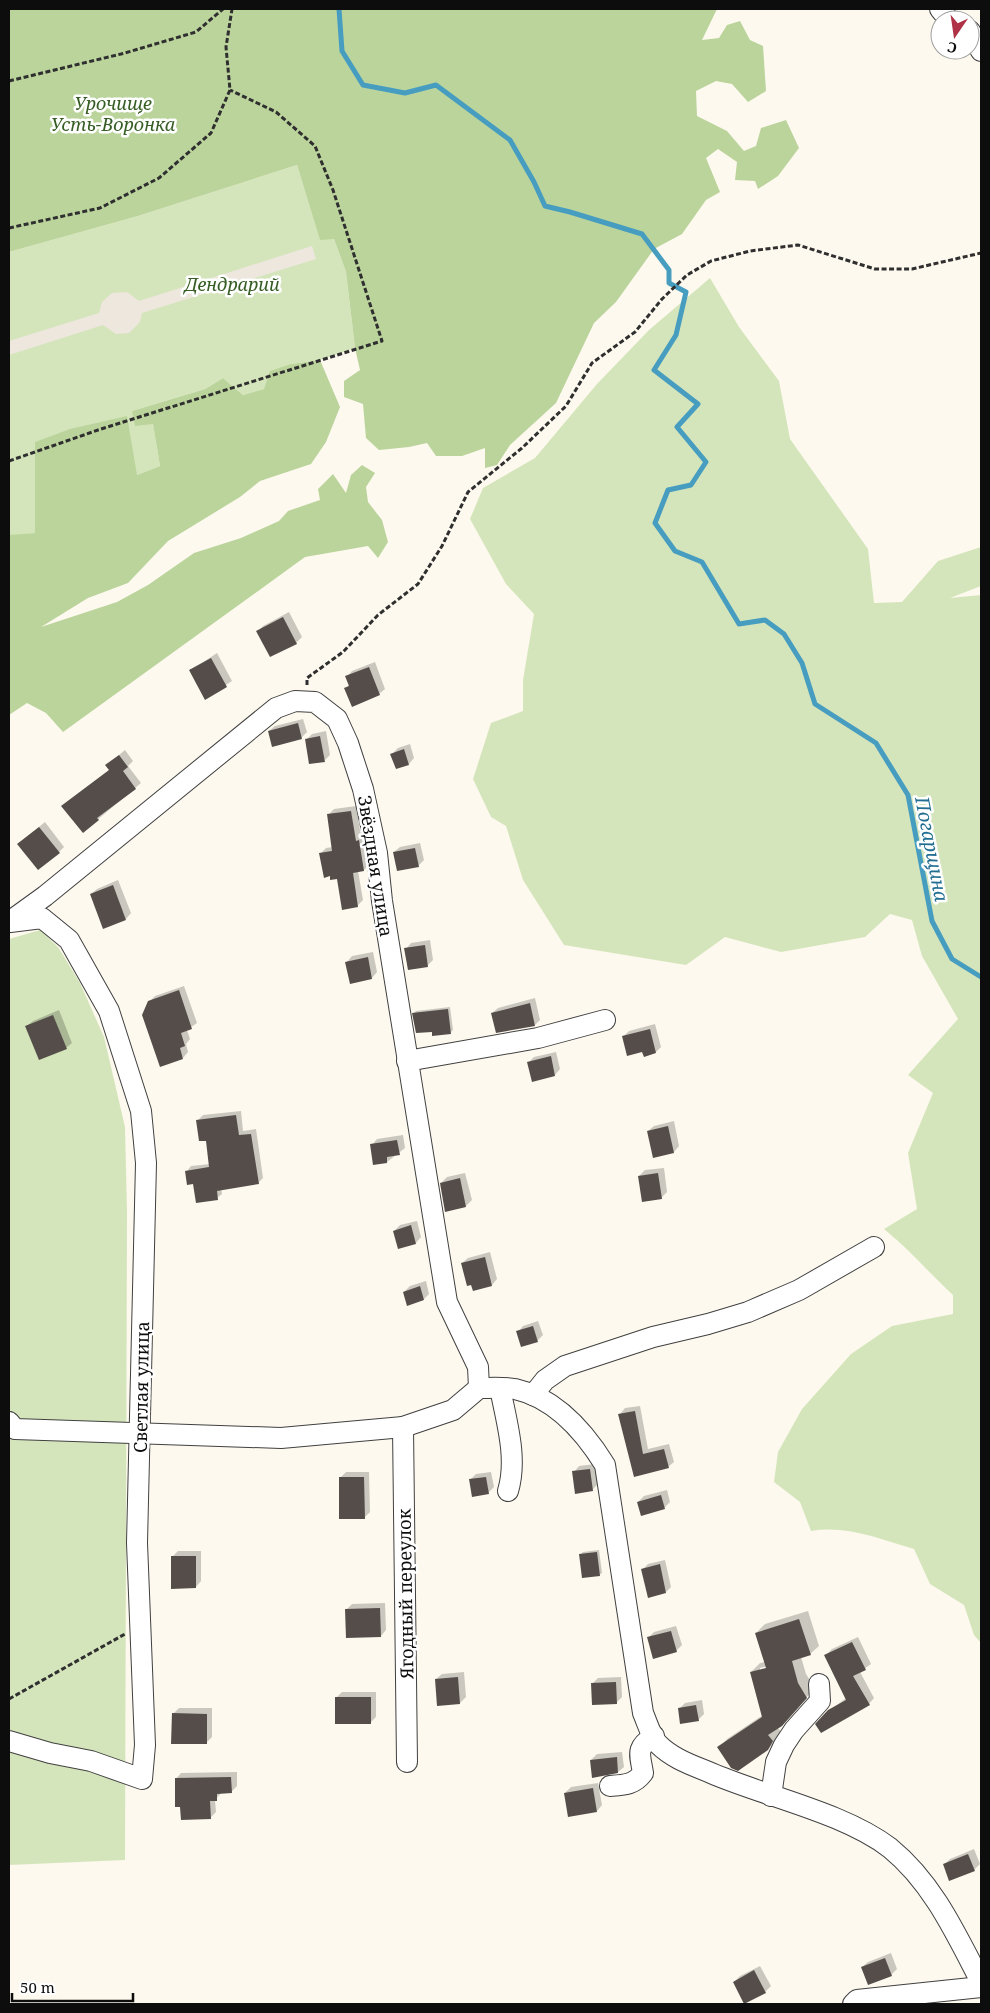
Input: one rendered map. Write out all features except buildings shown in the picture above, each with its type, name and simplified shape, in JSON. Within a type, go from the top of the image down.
[{"type":"street","points":[[9,922],[45,896],[276,708],[295,701],[307,702]]},
{"type":"street","name":"Звёздная улица","points":[[307,702],[315,702],[336,719],[348,743],[363,789],[377,853],[382,901],[447,1302],[478,1367],[479,1388]]},
{"type":"street","name":"Светлая улица","points":[[9,922],[42,918],[69,940],[109,1011],[141,1111],[146,1163],[137,1543],[145,1745],[142,1779],[91,1761],[50,1753],[9,1741]]},
{"type":"street","points":[[407,1061],[538,1038],[605,1020]]},
{"type":"street","points":[[533,1395],[545,1380],[565,1366],[653,1337],[748,1312],[799,1290],[874,1247]]},
{"type":"street","points":[[11,1429],[281,1438],[403,1427],[453,1410],[479,1388],[514,1389],[546,1400],[588,1438],[605,1465],[644,1713],[656,1742],[676,1758],[771,1796],[842,1821],[889,1847],[917,1874],[942,1908],[981,1982]]},
{"type":"street","points":[[500,1388],[509,1434],[510,1482],[508,1490]]},
{"type":"street","name":"Ягодный переулок","points":[[403,1427],[407,1762]]},
{"type":"street","points":[[771,1796],[776,1762],[794,1730],[820,1701],[819,1684]]},
{"type":"street","points":[[610,1786],[627,1785],[637,1780],[643,1773],[639,1752],[642,1743],[654,1736]]},
{"type":"street","points":[[853,2004],[857,2000],[900,1994],[981,1988]]},
{"type":"path","points":[[9,81],[125,54],[196,32],[223,9]]},
{"type":"path","points":[[9,228],[100,208],[159,178],[210,133],[230,90],[226,47],[232,9]]},
{"type":"path","points":[[9,461],[101,429],[382,341],[333,190],[315,146],[276,112],[230,90]]},
{"type":"path","points":[[307,702],[307,678],[343,652],[378,615],[418,584],[442,546],[468,492],[522,448],[566,406],[592,363],[635,332],[662,299],[686,274],[711,260],[750,251],[798,245],[875,269],[912,269],[981,253]]},
{"type":"path","points":[[9,1700],[140,1625]]},
{"type":"green space","name":"Урочище Усть-Воронка","points":[[9,9],[717,9],[702,40],[719,38],[727,25],[740,21],[750,40],[763,46],[766,91],[748,102],[732,84],[716,81],[696,91],[697,116],[727,131],[744,151],[756,146],[761,128],[786,120],[799,148],[778,176],[758,189],[755,181],[735,180],[737,162],[718,149],[706,158],[720,192],[706,200],[682,234],[654,249],[616,302],[594,323],[556,403],[510,445],[497,465],[485,468],[485,448],[462,456],[436,456],[427,443],[379,450],[366,438],[363,404],[344,397],[344,381],[360,370],[355,348],[346,272],[334,239],[320,240],[297,165],[138,216],[9,252]]},
{"type":"green space","name":"Дендрарий","points":[[297,165],[320,239],[334,239],[346,272],[355,348],[320,360],[291,364],[264,389],[243,395],[223,378],[205,389],[132,411],[153,423],[160,466],[137,475],[35,533],[9,536],[9,252],[138,216]]},
{"type":"green space","points":[[710,278],[739,327],[779,381],[790,439],[868,549],[874,603],[902,602],[938,561],[981,547],[981,586],[950,598],[981,595],[981,1643],[974,1635],[964,1605],[930,1584],[914,1549],[850,1531],[811,1531],[800,1502],[774,1482],[778,1452],[802,1409],[851,1354],[892,1326],[953,1314],[953,1295],[884,1229],[917,1209],[908,1153],[933,1093],[908,1075],[958,1019],[922,956],[912,920],[890,914],[865,937],[781,952],[725,937],[686,965],[564,945],[523,880],[506,826],[491,817],[473,779],[491,723],[523,711],[523,680],[534,614],[506,584],[470,519],[483,488],[535,458],[597,384],[649,330]]},
{"type":"green space","points":[[320,360],[340,407],[326,442],[311,464],[260,481],[240,497],[168,541],[128,583],[88,598],[41,627],[117,602],[148,585],[194,553],[241,538],[279,521],[288,511],[320,500],[318,489],[333,474],[346,493],[351,475],[362,465],[375,473],[366,487],[368,502],[382,520],[388,542],[378,558],[368,546],[305,557],[63,732],[46,713],[27,703],[9,715],[9,535],[35,533],[35,442],[70,429],[127,416],[137,475],[160,466],[153,424],[135,426],[132,411],[205,389],[223,378],[243,395],[264,389],[270,371],[291,364]]},
{"type":"green space","points":[[40,930],[58,947],[80,983],[104,1037],[125,1127],[127,1213],[125,1860],[9,1865],[9,939]]},
{"type":"shaded area","points":[[312,246],[316,259],[142,313],[140,322],[129,333],[116,334],[103,325],[9,355],[9,341],[99,313],[102,302],[112,293],[127,292],[139,301]]},
{"type":"waterway","name":"Погарщина","points":[[339,9],[342,51],[363,85],[405,93],[436,85],[510,140],[534,182],[545,206],[642,234],[669,270],[669,283],[686,292],[676,335],[654,370],[698,404],[677,427],[706,462],[691,485],[668,490],[655,523],[675,551],[702,562],[739,624],[765,620],[784,634],[802,663],[815,704],[876,743],[908,795],[932,921],[952,959],[981,977]]}]
